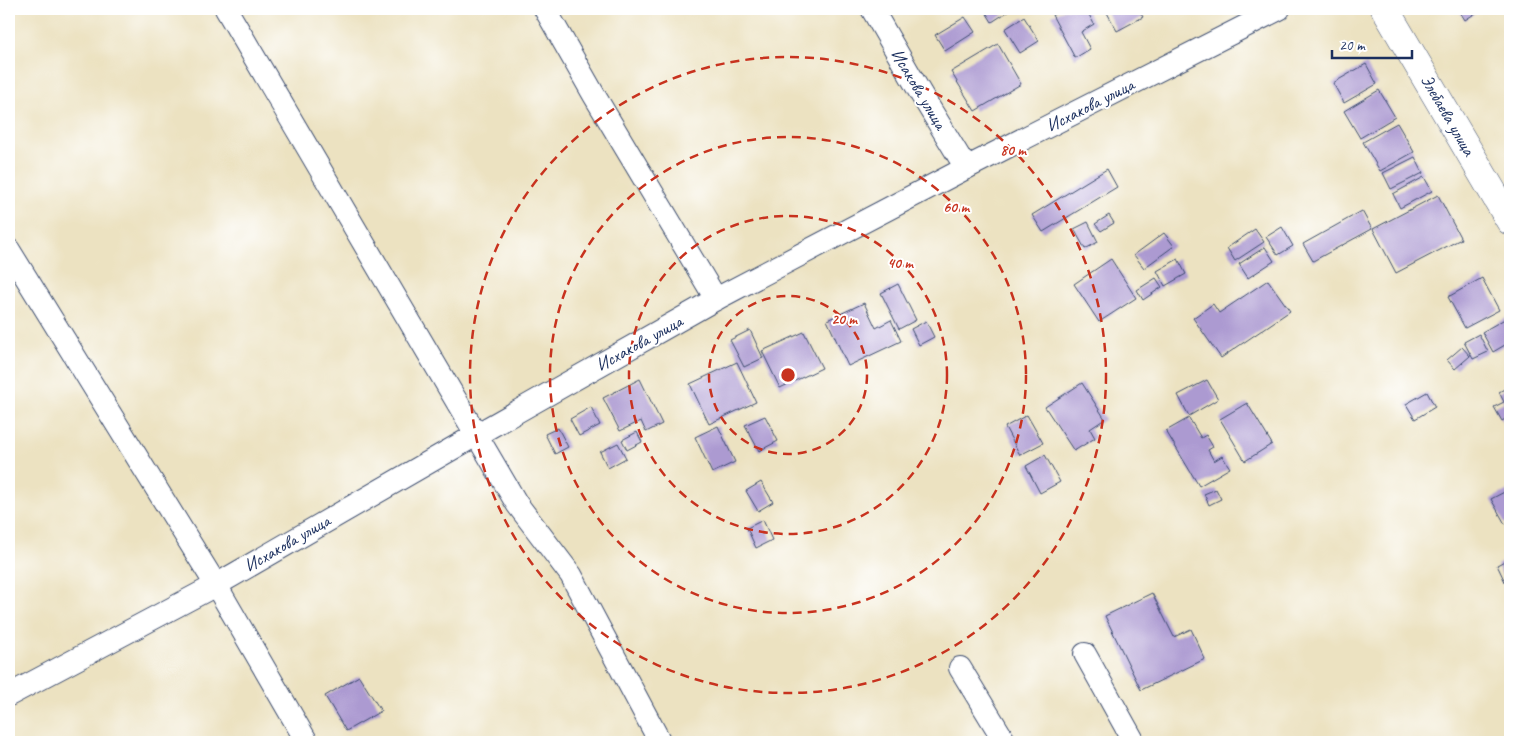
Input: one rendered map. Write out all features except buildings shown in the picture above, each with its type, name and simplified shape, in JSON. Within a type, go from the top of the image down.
[{"type":"street","points":[[226,9],[517,504],[571,575],[660,742]]},
{"type":"street","points":[[545,9],[716,299]]},
{"type":"street","name":"Исакова улица","points":[[872,9],[966,168]]},
{"type":"street","name":"Исхакова улица","points":[[9,695],[216,584],[716,299],[966,168],[1279,9]]},
{"type":"street","name":"Элебаева улица","points":[[1385,9],[1510,221]]},
{"type":"street","points":[[9,250],[216,584],[307,742]]},
{"type":"street","points":[[1085,654],[1134,742]]},
{"type":"street","points":[[960,668],[1005,742]]}]
